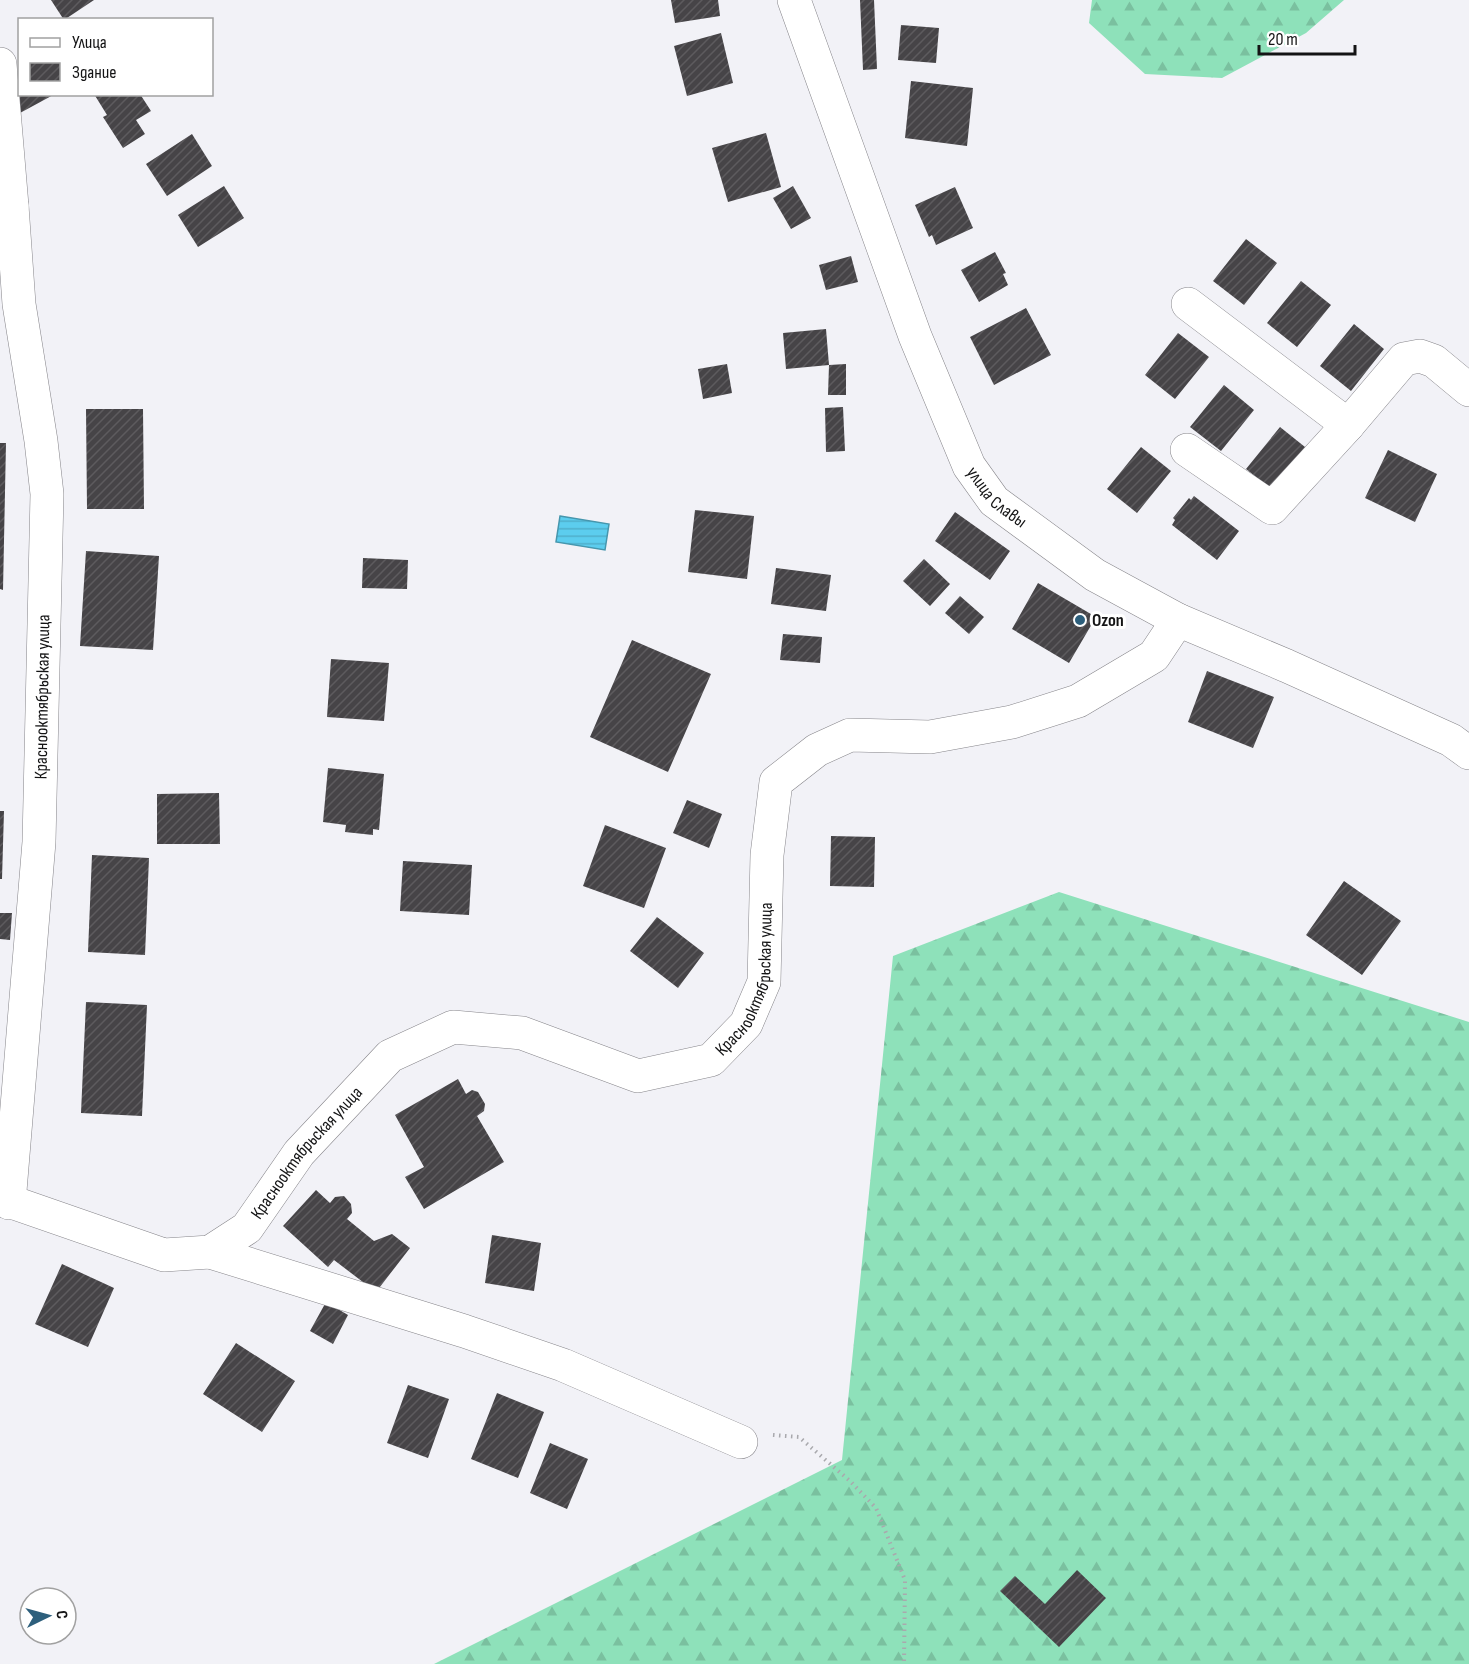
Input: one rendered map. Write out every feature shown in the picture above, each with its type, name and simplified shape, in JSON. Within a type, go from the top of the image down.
[{"type":"street","name":"улица Славы","points":[[794,0],[915,336],[969,466],[994,501],[1095,576],[1178,620],[1465,741]]},
{"type":"street","name":"Краснооктябрьская улица","points":[[0,64],[6,206],[47,494],[39,842],[4,1200],[164,1255],[210,1252],[247,1228],[299,1153],[390,1056],[453,1027],[522,1033],[638,1076],[711,1060],[747,1024],[764,982],[767,855],[776,782],[816,750],[850,735],[930,737],[1012,722],[1078,701],[1154,656],[1178,620]]},
{"type":"street","points":[[1188,304],[1348,425]]},
{"type":"street","points":[[1187,450],[1272,508],[1348,425],[1404,359],[1420,356],[1434,361],[1469,390]]},
{"type":"street","points":[[210,1252],[464,1331],[562,1365],[741,1442]]},
{"type":"path","points":[[741,1442],[772,1435],[799,1437],[850,1480],[876,1508],[905,1580],[904,1664]]},
{"type":"green space","points":[[1092,0],[1344,0],[1306,33],[1222,78],[1145,74],[1089,23]]},
{"type":"green space","points":[[1059,892],[1469,1022],[1469,1664],[434,1664],[842,1460],[893,956]]},
{"type":"water","points":[[560,516],[609,524],[605,550],[556,542]]},
{"type":"building","points":[[51,0],[94,0],[67,18],[63,18]]},
{"type":"building","points":[[671,0],[718,0],[720,16],[675,23]]},
{"type":"building","points":[[860,0],[874,0],[877,69],[863,70]]},
{"type":"building","points":[[901,25],[939,28],[936,63],[898,60]]},
{"type":"building","points":[[721,33],[733,83],[687,96],[674,46]]},
{"type":"building","points":[[911,81],[973,88],[967,146],[905,138]]},
{"type":"building","points":[[19,96],[51,96],[20,113]]},
{"type":"building","points":[[95,96],[141,96],[151,111],[136,120],[145,134],[123,148],[103,117],[107,115]]},
{"type":"building","points":[[766,133],[781,187],[728,202],[712,148]]},
{"type":"building","points":[[192,134],[212,166],[167,196],[146,164]]},
{"type":"building","points":[[224,186],[244,218],[198,247],[178,215]]},
{"type":"building","points":[[793,186],[811,218],[791,229],[773,198]]},
{"type":"building","points":[[955,187],[973,228],[936,245],[932,235],[929,237],[915,205]]},
{"type":"building","points":[[1246,239],[1277,263],[1244,305],[1213,281]]},
{"type":"building","points":[[995,252],[1006,273],[1003,274],[1008,285],[979,302],[961,270]]},
{"type":"building","points":[[851,256],[858,282],[826,290],[819,265]]},
{"type":"building","points":[[1301,281],[1331,305],[1297,347],[1267,323]]},
{"type":"building","points":[[1026,308],[1051,355],[994,385],[970,337]]},
{"type":"building","points":[[1354,324],[1384,349],[1351,391],[1320,366]]},
{"type":"building","points":[[826,329],[829,365],[786,369],[783,333]]},
{"type":"building","points":[[1178,333],[1209,357],[1175,399],[1145,375]]},
{"type":"building","points":[[727,364],[732,393],[703,399],[698,369]]},
{"type":"building","points":[[846,364],[846,395],[828,395],[829,365]]},
{"type":"building","points":[[1224,385],[1254,410],[1221,451],[1190,427]]},
{"type":"building","points":[[843,407],[845,451],[826,452],[825,408]]},
{"type":"building","points":[[86,409],[143,409],[144,509],[87,509]]},
{"type":"building","points":[[1280,427],[1310,451],[1276,493],[1246,469]]},
{"type":"building","points":[[0,443],[6,443],[3,590],[0,589]]},
{"type":"building","points":[[1141,447],[1171,471],[1137,513],[1107,489]]},
{"type":"building","points":[[1388,450],[1437,474],[1415,522],[1365,498]]},
{"type":"building","points":[[1194,496],[1239,531],[1217,560],[1172,525],[1175,520],[1173,518],[1189,498],[1191,500]]},
{"type":"building","points":[[695,510],[754,516],[747,579],[688,572]]},
{"type":"building","points":[[955,512],[1010,551],[990,580],[935,541]]},
{"type":"building","points":[[86,551],[159,556],[153,650],[80,646]]},
{"type":"building","points":[[363,558],[408,560],[407,589],[362,588]]},
{"type":"building","points":[[924,559],[950,584],[930,606],[903,581]]},
{"type":"building","points":[[776,568],[831,575],[826,611],[771,604]]},
{"type":"building","points":[[1038,583],[1096,617],[1069,663],[1012,629]]},
{"type":"building","points":[[960,596],[984,617],[969,634],[945,613]]},
{"type":"building","points":[[783,634],[822,637],[820,663],[780,660]]},
{"type":"building","points":[[632,640],[711,674],[668,772],[590,737]]},
{"type":"building","points":[[331,659],[389,663],[384,721],[327,717]]},
{"type":"building","points":[[1207,671],[1274,697],[1253,748],[1188,722]]},
{"type":"building","points":[[328,768],[384,774],[379,830],[373,829],[373,835],[345,832],[346,825],[323,822]]},
{"type":"building","points":[[219,793],[220,844],[157,844],[157,794]]},
{"type":"building","points":[[687,800],[722,814],[709,848],[673,833]]},
{"type":"building","points":[[0,811],[4,811],[2,879],[0,879]]},
{"type":"building","points":[[605,825],[666,848],[644,908],[583,886]]},
{"type":"building","points":[[831,836],[875,837],[874,887],[830,886]]},
{"type":"building","points":[[92,855],[149,858],[145,955],[88,952]]},
{"type":"building","points":[[403,861],[472,865],[469,915],[400,911]]},
{"type":"building","points":[[1344,881],[1401,921],[1362,975],[1306,935]]},
{"type":"building","points":[[0,913],[12,913],[10,940],[0,939]]},
{"type":"building","points":[[657,917],[704,953],[678,988],[630,951]]},
{"type":"building","points":[[86,1002],[147,1005],[142,1116],[81,1113]]},
{"type":"building","points":[[458,1079],[466,1094],[472,1090],[478,1092],[485,1104],[484,1111],[477,1116],[504,1162],[424,1209],[405,1177],[424,1167],[395,1115]]},
{"type":"building","points":[[316,1190],[330,1203],[335,1197],[344,1196],[351,1204],[352,1213],[347,1219],[374,1241],[392,1234],[410,1248],[376,1292],[334,1260],[328,1267],[283,1226]]},
{"type":"building","points":[[492,1235],[541,1243],[534,1291],[485,1283]]},
{"type":"building","points":[[62,1264],[114,1288],[88,1347],[35,1324]]},
{"type":"building","points":[[326,1302],[348,1315],[333,1344],[310,1331]]},
{"type":"building","points":[[236,1343],[295,1381],[262,1432],[203,1394]]},
{"type":"building","points":[[408,1385],[449,1399],[428,1458],[387,1443]]},
{"type":"building","points":[[497,1393],[544,1412],[518,1478],[471,1459]]},
{"type":"building","points":[[550,1443],[588,1459],[567,1509],[530,1493]]},
{"type":"building","points":[[1077,1570],[1106,1598],[1059,1647],[1000,1591],[1015,1576],[1045,1604]]},
{"type":"place","name":"Ozon","points":[[1080,620]]}]
